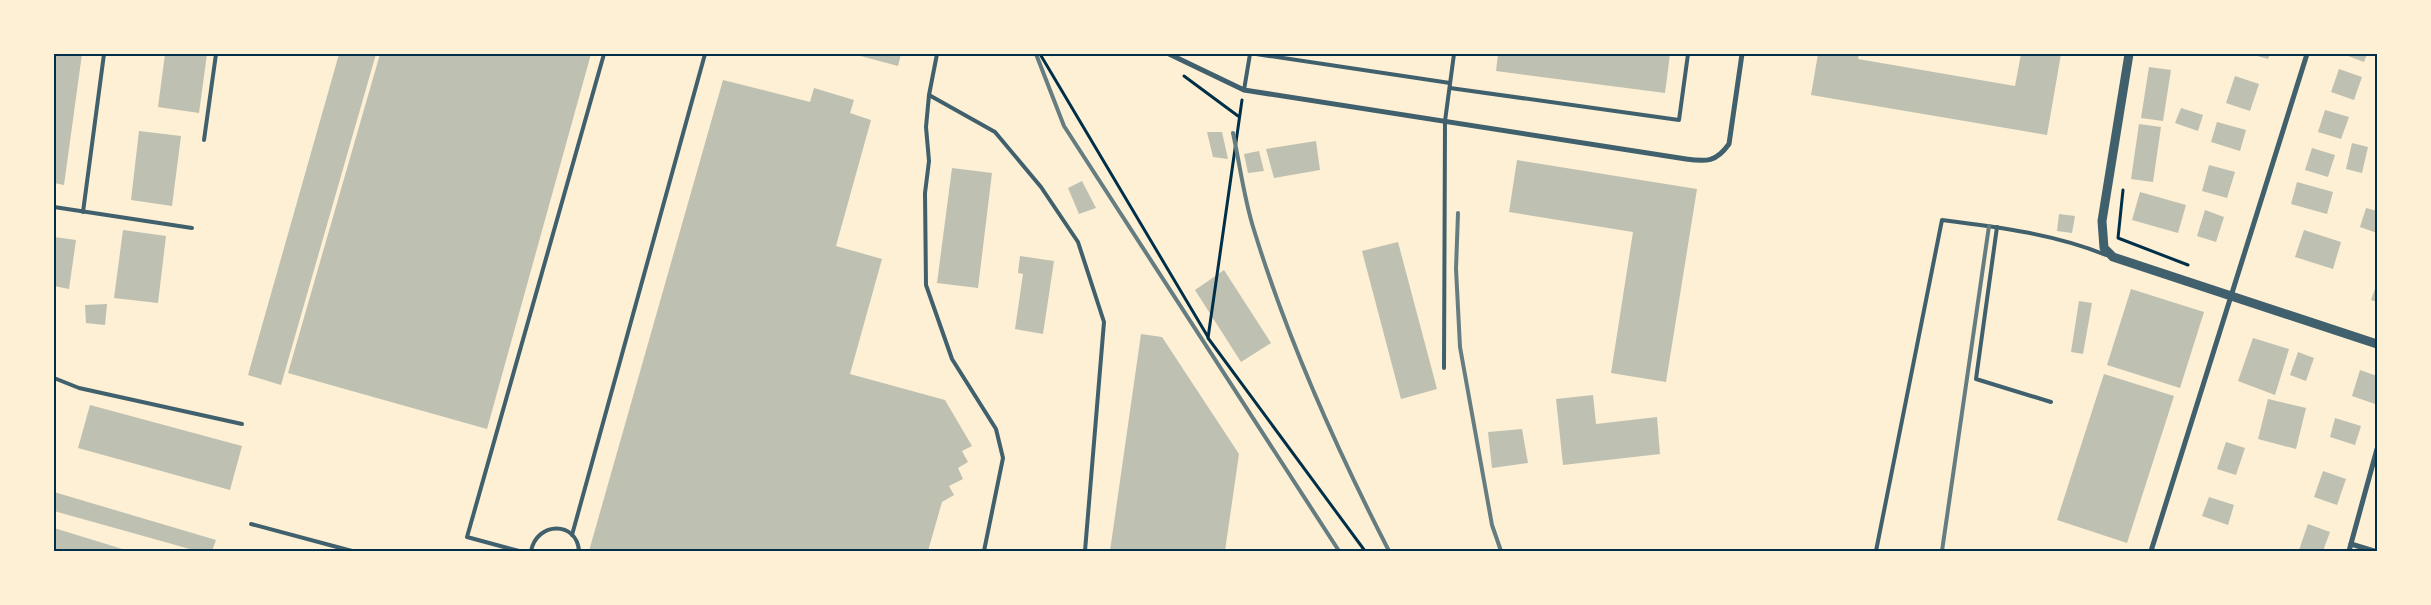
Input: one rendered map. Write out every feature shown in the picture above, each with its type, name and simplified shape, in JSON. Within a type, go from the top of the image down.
[{"type":"street","points":[[1169,54],[1244,90],[1686,160],[1709,161],[1720,155],[1728,144],[1742,54]]},
{"type":"street","points":[[2129,54],[2102,222],[2104,248],[2113,258],[2377,344]]},
{"type":"street","points":[[2151,551],[2307,54]]},
{"type":"street","points":[[2348,551],[2377,449]]},
{"type":"street","points":[[2351,544],[2374,551]]},
{"type":"lane","points":[[83,212],[104,54]]},
{"type":"lane","points":[[204,140],[216,54]]},
{"type":"lane","points":[[518,551],[467,537],[604,54]]},
{"type":"lane","points":[[572,535],[705,54]]},
{"type":"lane","points":[[937,54],[929,95],[926,127],[929,161],[925,194],[926,285],[952,359],[996,429],[1003,458],[984,551]]},
{"type":"lane","points":[[1244,90],[1250,54]]},
{"type":"lane","points":[[1256,54],[1450,82]]},
{"type":"lane","points":[[1444,368],[1445,121],[1454,54]]},
{"type":"lane","points":[[1450,88],[1679,120],[1688,54]]},
{"type":"lane","points":[[929,95],[995,132],[1041,187],[1078,242],[1104,322],[1084,551]]},
{"type":"lane","points":[[54,207],[192,228]]},
{"type":"lane","points":[[1876,551],[1942,220],[1997,227],[2077,243],[2113,258]]},
{"type":"lane","points":[[1997,227],[1976,379],[2051,402]]},
{"type":"lane","points":[[54,378],[79,388],[242,424]]},
{"type":"lane","points":[[251,524],[352,551]]},
{"type":"lane","points":[[532,551],[533,543],[540,534],[550,529],[562,529],[572,535],[579,551]]},
{"type":"path","points":[[1040,54],[1208,338],[1366,551]]},
{"type":"path","points":[[1183,75],[1238,116]]},
{"type":"path","points":[[1208,338],[1238,116],[1244,90]]},
{"type":"path","points":[[2123,188],[2118,238],[2190,266]]},
{"type":"building","points":[[54,54],[82,54],[64,185],[54,183]]},
{"type":"building","points":[[165,54],[207,54],[199,113],[158,107]]},
{"type":"building","points":[[339,54],[376,54],[281,385],[248,375]]},
{"type":"building","points":[[380,54],[591,54],[487,429],[288,373]]},
{"type":"building","points":[[853,54],[901,54],[898,66]]},
{"type":"building","points":[[1498,54],[1670,54],[1665,93],[1496,71]]},
{"type":"building","points":[[1818,54],[1859,54],[1858,59],[2015,86],[2021,54],[2061,54],[2047,135],[1811,95]]},
{"type":"building","points":[[2250,54],[2270,54],[2268,59]]},
{"type":"building","points":[[2343,54],[2367,54],[2364,62]]},
{"type":"building","points":[[2149,67],[2171,70],[2163,121],[2141,118]]},
{"type":"building","points":[[2339,69],[2362,77],[2354,100],[2331,92]]},
{"type":"building","points":[[2235,76],[2259,84],[2250,111],[2226,103]]},
{"type":"building","points":[[723,80],[810,102],[814,88],[854,100],[850,113],[871,120],[836,246],[882,259],[850,374],[945,400],[972,446],[962,451],[968,462],[958,468],[963,479],[949,486],[954,495],[942,502],[928,551],[589,551]]},
{"type":"building","points":[[2181,108],[2203,115],[2198,131],[2175,123]]},
{"type":"building","points":[[2325,110],[2349,117],[2341,139],[2318,132]]},
{"type":"building","points":[[2217,122],[2246,130],[2240,151],[2211,142]]},
{"type":"building","points":[[2139,124],[2161,127],[2153,182],[2131,179]]},
{"type":"building","points":[[139,131],[181,136],[172,206],[131,200]]},
{"type":"building","points":[[1207,132],[1222,132],[1228,159],[1213,157]]},
{"type":"building","points":[[1316,141],[1320,170],[1274,178],[1266,149]]},
{"type":"building","points":[[2352,143],[2368,147],[2362,173],[2346,169]]},
{"type":"building","points":[[2312,148],[2335,155],[2328,177],[2305,170]]},
{"type":"building","points":[[1259,151],[1264,171],[1248,173],[1244,154]]},
{"type":"building","points":[[1517,160],[1697,189],[1666,382],[1611,373],[1633,232],[1509,212]]},
{"type":"building","points":[[2209,165],[2235,172],[2227,198],[2202,191]]},
{"type":"building","points":[[952,168],[992,173],[978,288],[937,283]]},
{"type":"building","points":[[1082,181],[1096,208],[1079,214],[1068,188]]},
{"type":"building","points":[[2297,182],[2333,192],[2327,214],[2291,204]]},
{"type":"building","points":[[2140,192],[2186,205],[2178,233],[2132,220]]},
{"type":"building","points":[[2366,208],[2377,211],[2377,233],[2360,227]]},
{"type":"building","points":[[2205,210],[2224,217],[2216,242],[2197,236]]},
{"type":"building","points":[[2059,214],[2075,216],[2072,233],[2057,231]]},
{"type":"building","points":[[123,230],[166,236],[158,303],[114,298]]},
{"type":"building","points":[[2304,230],[2341,242],[2333,269],[2295,257]]},
{"type":"building","points":[[54,237],[76,240],[69,289],[54,286]]},
{"type":"building","points":[[1398,242],[1437,389],[1401,399],[1362,251]]},
{"type":"building","points":[[1020,256],[1054,261],[1043,334],[1015,329],[1023,274],[1018,273]]},
{"type":"building","points":[[1224,270],[1271,343],[1241,362],[1195,290]]},
{"type":"building","points":[[2377,283],[2377,302],[2371,300]]},
{"type":"building","points":[[2131,289],[2204,312],[2180,388],[2107,365]]},
{"type":"building","points":[[2079,301],[2092,303],[2083,354],[2071,352]]},
{"type":"building","points":[[107,304],[105,325],[86,323],[85,305]]},
{"type":"building","points":[[1141,334],[1162,337],[1239,454],[1225,551],[1110,551]]},
{"type":"building","points":[[2253,338],[2289,349],[2275,395],[2238,381]]},
{"type":"building","points":[[2298,352],[2314,358],[2306,381],[2290,375]]},
{"type":"building","points":[[2360,370],[2377,376],[2375,404],[2352,396]]},
{"type":"building","points":[[2104,374],[2174,396],[2127,543],[2057,520]]},
{"type":"building","points":[[1593,395],[1596,424],[1657,417],[1660,454],[1563,465],[1556,399]]},
{"type":"building","points":[[2268,399],[2306,408],[2296,449],[2258,439]]},
{"type":"building","points":[[90,405],[242,446],[230,490],[78,448]]},
{"type":"building","points":[[2335,418],[2361,426],[2355,445],[2330,437]]},
{"type":"building","points":[[1522,429],[1528,463],[1492,468],[1488,432]]},
{"type":"building","points":[[2226,442],[2245,448],[2236,475],[2217,469]]},
{"type":"building","points":[[2323,471],[2346,479],[2337,505],[2314,497]]},
{"type":"building","points":[[54,492],[216,540],[212,551],[197,551],[54,511]]},
{"type":"building","points":[[2209,497],[2234,505],[2228,525],[2202,516]]},
{"type":"building","points":[[2308,524],[2330,532],[2323,551],[2299,550]]},
{"type":"building","points":[[54,528],[129,551],[54,550]]},
{"type":"railway","points":[[1036,54],[1064,126],[1339,551]]},
{"type":"railway","points":[[1233,133],[1251,218],[1282,312],[1314,394],[1350,473],[1389,551]]},
{"type":"railway","points":[[1458,213],[1456,269],[1460,347],[1492,525],[1501,551]]},
{"type":"railway","points":[[1942,551],[1989,226]]}]
